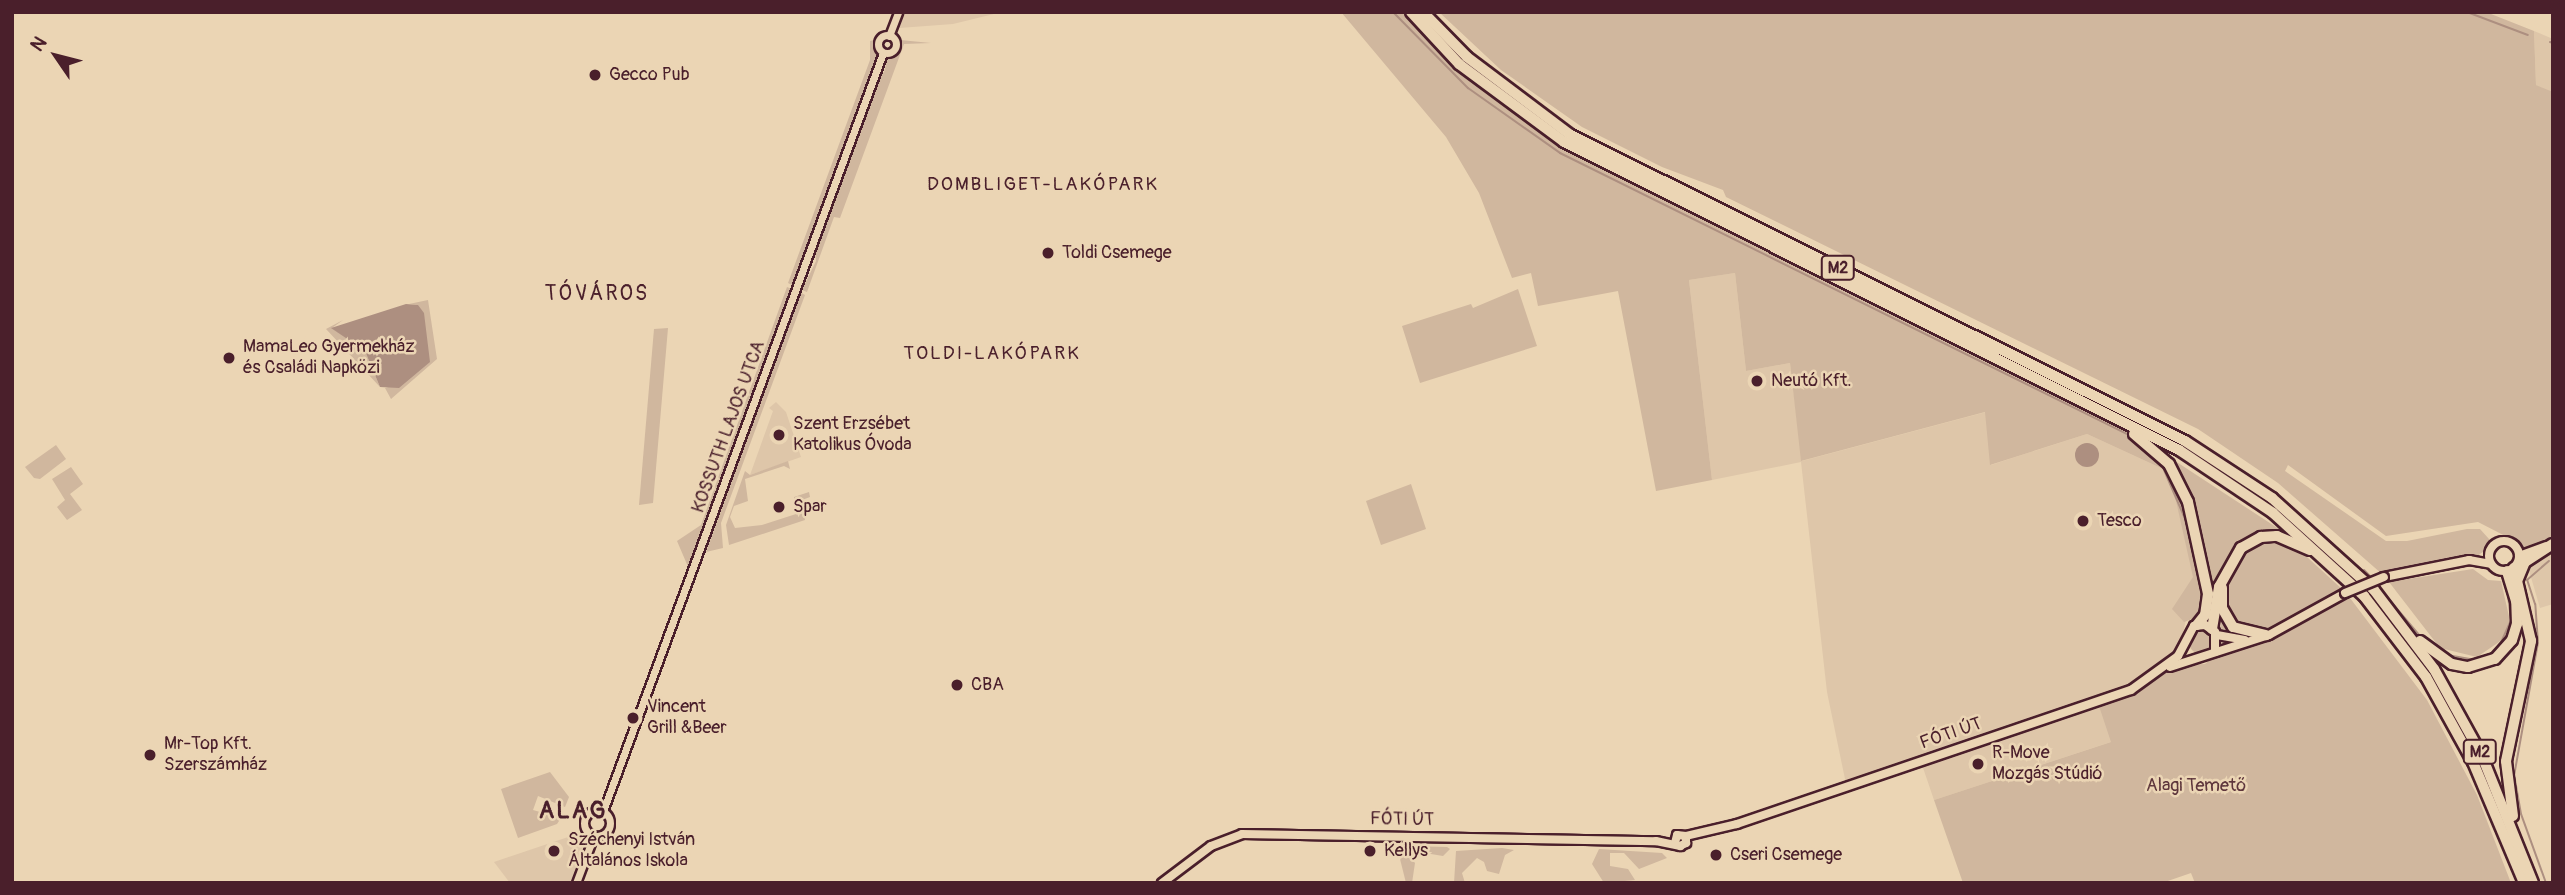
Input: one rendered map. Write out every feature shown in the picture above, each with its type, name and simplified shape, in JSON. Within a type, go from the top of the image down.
[{"type":"highway","name":"M2","points":[[1411,12],[1459,64],[1564,142],[2090,404],[2242,490],[2337,567],[2426,677],[2473,762],[2524,883]]},
{"type":"highway","name":"M2","points":[[1423,12],[1506,90],[1597,149],[2217,460],[2320,537],[2402,625],[2460,712],[2518,841],[2533,883]]},
{"type":"highway","points":[[2090,404],[2152,447],[2180,481],[2207,587],[2206,609],[2197,625]]},
{"type":"highway","points":[[2214,632],[2211,613],[2237,552],[2267,536],[2299,542],[2337,567]]},
{"type":"highway","points":[[2518,579],[2525,562],[2553,544]]},
{"type":"highway","points":[[2402,625],[2452,664],[2468,667],[2495,659],[2512,640],[2517,624],[2510,570]]},
{"type":"highway","points":[[2510,570],[2518,579],[2531,640],[2506,761],[2507,793],[2518,841]]},
{"type":"highway","points":[[2222,582],[2222,608],[2228,622],[2239,631],[2266,635]]},
{"type":"main road","points":[[2164,670],[2266,635],[2345,593],[2384,577],[2469,561],[2505,541],[2519,552]]},
{"type":"main road","points":[[2519,552],[2553,544]]},
{"type":"main road","points":[[2490,551],[2491,564]]},
{"type":"main road","points":[[2469,561],[2510,570],[2519,552]]},
{"type":"main road","points":[[2164,670],[2184,645],[2188,632],[2197,625],[2251,641]]},
{"type":"main road","points":[[2214,632],[2215,652]]},
{"type":"main road","points":[[2184,645],[2195,658]]},
{"type":"main road","name":"FÓTI ÚT","points":[[1162,883],[1211,846],[1242,834],[1656,841],[1675,839],[1682,846],[1686,839],[2131,690],[2164,670]]},
{"type":"street","points":[[889,36],[896,47],[884,53],[879,40],[889,36],[898,12]]},
{"type":"street","name":"KOSSUTH LAJOS UTCA","points":[[603,811],[884,53]]},
{"type":"street","points":[[576,883],[594,835],[608,829],[610,819],[603,811],[593,811],[585,818],[585,828],[594,835]]},
{"type":"shaded area","points":[[905,12],[1002,12],[953,24],[899,28]]},
{"type":"shaded area","points":[[2534,31],[2553,39],[2552,93],[2536,85]]},
{"type":"shaded area","points":[[1735,273],[1746,371],[1790,363],[1802,461],[1986,412],[1991,465],[2087,434],[2163,469],[2172,483],[2195,578],[2180,647],[2132,687],[2132,735],[1934,800],[1920,759],[1846,784],[1827,692],[1801,462],[1712,480],[1689,280]]},
{"type":"shaded area","points":[[406,304],[418,305],[424,313],[430,362],[399,388],[380,387],[365,351],[331,328]]},
{"type":"shaded area","name":"Szent Erzsébet Katolikus Óvoda","points":[[776,402],[786,412],[801,457],[750,475],[773,411],[769,408]]},
{"type":"shaded area","points":[[2087,443],[2095,447],[2099,455],[2095,463],[2087,467],[2079,463],[2075,455],[2079,447]]},
{"type":"shaded area","points":[[2553,541],[2553,604],[2540,608],[2523,550]]},
{"type":"shaded area","name":"Széchenyi István Általános Iskola","points":[[580,833],[586,839],[570,883],[510,883],[494,862]]},
{"type":"green space","points":[[1341,12],[1408,12],[1458,66],[1538,129],[1695,213],[2131,432],[2172,474],[2183,500],[2205,598],[2201,616],[2184,622],[2172,609],[2193,577],[2172,483],[2163,469],[2087,434],[1990,465],[1985,412],[1801,461],[1790,363],[1746,371],[1735,273],[1689,280],[1712,480],[1656,491],[1618,291],[1538,306],[1531,273],[1512,278],[1479,193],[1446,137]]},
{"type":"green space","points":[[1439,12],[2486,12],[2534,31],[2536,85],[2553,92],[2553,541],[2518,549],[2515,541],[2478,522],[2386,536],[2288,465],[2285,471],[2386,541],[2407,541],[2467,529],[2480,529],[2489,539],[2490,547],[2477,556],[2382,574],[2278,483],[2198,429],[1726,197],[1723,190],[1662,167],[1582,127],[1501,70]]},
{"type":"green space","points":[[879,39],[882,49],[794,286],[788,283],[870,60],[870,41]]},
{"type":"green space","points":[[900,40],[931,43],[904,44],[840,218],[834,217],[807,292],[802,290],[816,261],[815,249],[877,79],[884,72],[890,48]]},
{"type":"green space","points":[[787,287],[792,289],[689,569],[677,541],[701,525]]},
{"type":"green space","points":[[1518,289],[1537,346],[1420,383],[1402,326],[1471,304],[1473,308]]},
{"type":"green space","points":[[800,292],[805,295],[721,523],[723,548],[706,552]]},
{"type":"green space","points":[[428,300],[437,359],[391,399],[385,388],[396,385],[418,305],[409,304]]},
{"type":"green space","points":[[343,320],[332,328],[365,351],[380,387],[326,329]]},
{"type":"green space","points":[[668,328],[653,503],[639,505],[654,329]]},
{"type":"green space","points":[[56,445],[66,459],[40,479],[34,478],[25,467]]},
{"type":"green space","points":[[2166,455],[2282,531],[2259,533],[2233,549],[2225,562],[2211,607],[2204,556]]},
{"type":"green space","points":[[788,461],[790,469],[784,466],[745,479],[748,501],[734,506],[730,517],[735,528],[762,525],[796,514],[794,497],[809,492],[810,497],[802,500],[805,520],[729,545],[726,525],[745,471],[750,475]]},
{"type":"green space","points":[[71,467],[83,484],[70,494],[82,510],[67,520],[57,507],[65,500],[52,479]]},
{"type":"green space","points":[[1411,484],[1426,529],[1381,545],[1366,501]]},
{"type":"green space","points":[[2275,540],[2296,547],[2342,589],[2268,629],[2252,634],[2220,633],[2215,624],[2226,577],[2243,550]]},
{"type":"green space","points":[[2473,569],[2488,580],[2501,581],[2510,621],[2502,640],[2477,657],[2440,648],[2389,582]]},
{"type":"green space","name":"Alagi Temető","points":[[2350,598],[2427,700],[2477,795],[2511,883],[2195,883],[2191,873],[2162,883],[1963,883],[1934,800],[2111,742],[2098,703],[2144,686],[2177,665],[2205,664],[2223,648],[2272,636]]},
{"type":"green space","points":[[2201,630],[2210,633],[2213,642],[2210,651],[2201,654],[2192,651],[2189,642],[2192,633]]},
{"type":"green space","points":[[550,772],[569,797],[565,807],[538,796],[533,810],[561,818],[557,824],[518,838],[501,789]]},
{"type":"green space","points":[[1407,846],[1450,849],[1443,856],[1413,851],[1409,856],[1415,863],[1412,883],[1406,883],[1398,851]]},
{"type":"green space","points":[[1502,848],[1514,850],[1505,855],[1499,874],[1487,871],[1484,862],[1477,858],[1462,873],[1465,883],[1454,883],[1456,851]]},
{"type":"green space","points":[[1599,849],[1662,853],[1667,858],[1639,869],[1624,853],[1610,853],[1610,866],[1628,869],[1635,880],[1604,883],[1592,864]]},
{"type":"waterway","points":[[1393,12],[1468,88],[1560,153],[2131,436]]},
{"type":"waterway","points":[[2467,12],[2528,35]]},
{"type":"waterway","points":[[2161,463],[2186,521],[2199,577]]},
{"type":"waterway","points":[[2546,883],[2521,814],[2514,776],[2538,643],[2535,604],[2527,580],[2549,561]]},
{"type":"waterway","points":[[2364,570],[2373,579]]},
{"type":"waterway","points":[[2376,584],[2420,636]]},
{"type":"waterway","points":[[2499,647],[2511,620],[2507,585]]},
{"type":"waterway","points":[[2447,655],[2476,660]]},
{"type":"place","name":"Gecco Pub","points":[[595,75]]},
{"type":"place","name":"Toldi Csemege","points":[[1048,253]]},
{"type":"place","name":"MamaLeo Gyermekház és Családi Napközi","points":[[229,358]]},
{"type":"place","name":"Neutó Kft.","points":[[1757,381]]},
{"type":"place","name":"Szent Erzsébet Katolikus Óvoda","points":[[779,435]]},
{"type":"place","name":"Spar","points":[[779,507]]},
{"type":"place","name":"Tesco","points":[[2083,521]]},
{"type":"place","name":"CBA","points":[[957,685]]},
{"type":"place","name":"Vincent Grill &Beer","points":[[633,718]]},
{"type":"place","name":"Mr-Top Kft. Szerszámház","points":[[150,755]]},
{"type":"place","name":"R-Move Mozgás Stúdió","points":[[1978,764]]},
{"type":"place","name":"Széchenyi István Általános Iskola","points":[[554,851]]},
{"type":"place","name":"Kellys","points":[[1370,851]]},
{"type":"place","name":"Cseri Csemege","points":[[1716,855]]},
{"type":"district","name":"DOMBLIGET-LAKÓPARK","points":[[1043,185]]},
{"type":"district","name":"TÓVÁROS","points":[[597,294]]},
{"type":"district","name":"TOLDI-LAKÓPARK","points":[[992,354]]},
{"type":"district","name":"ALAG","points":[[573,811]]}]
